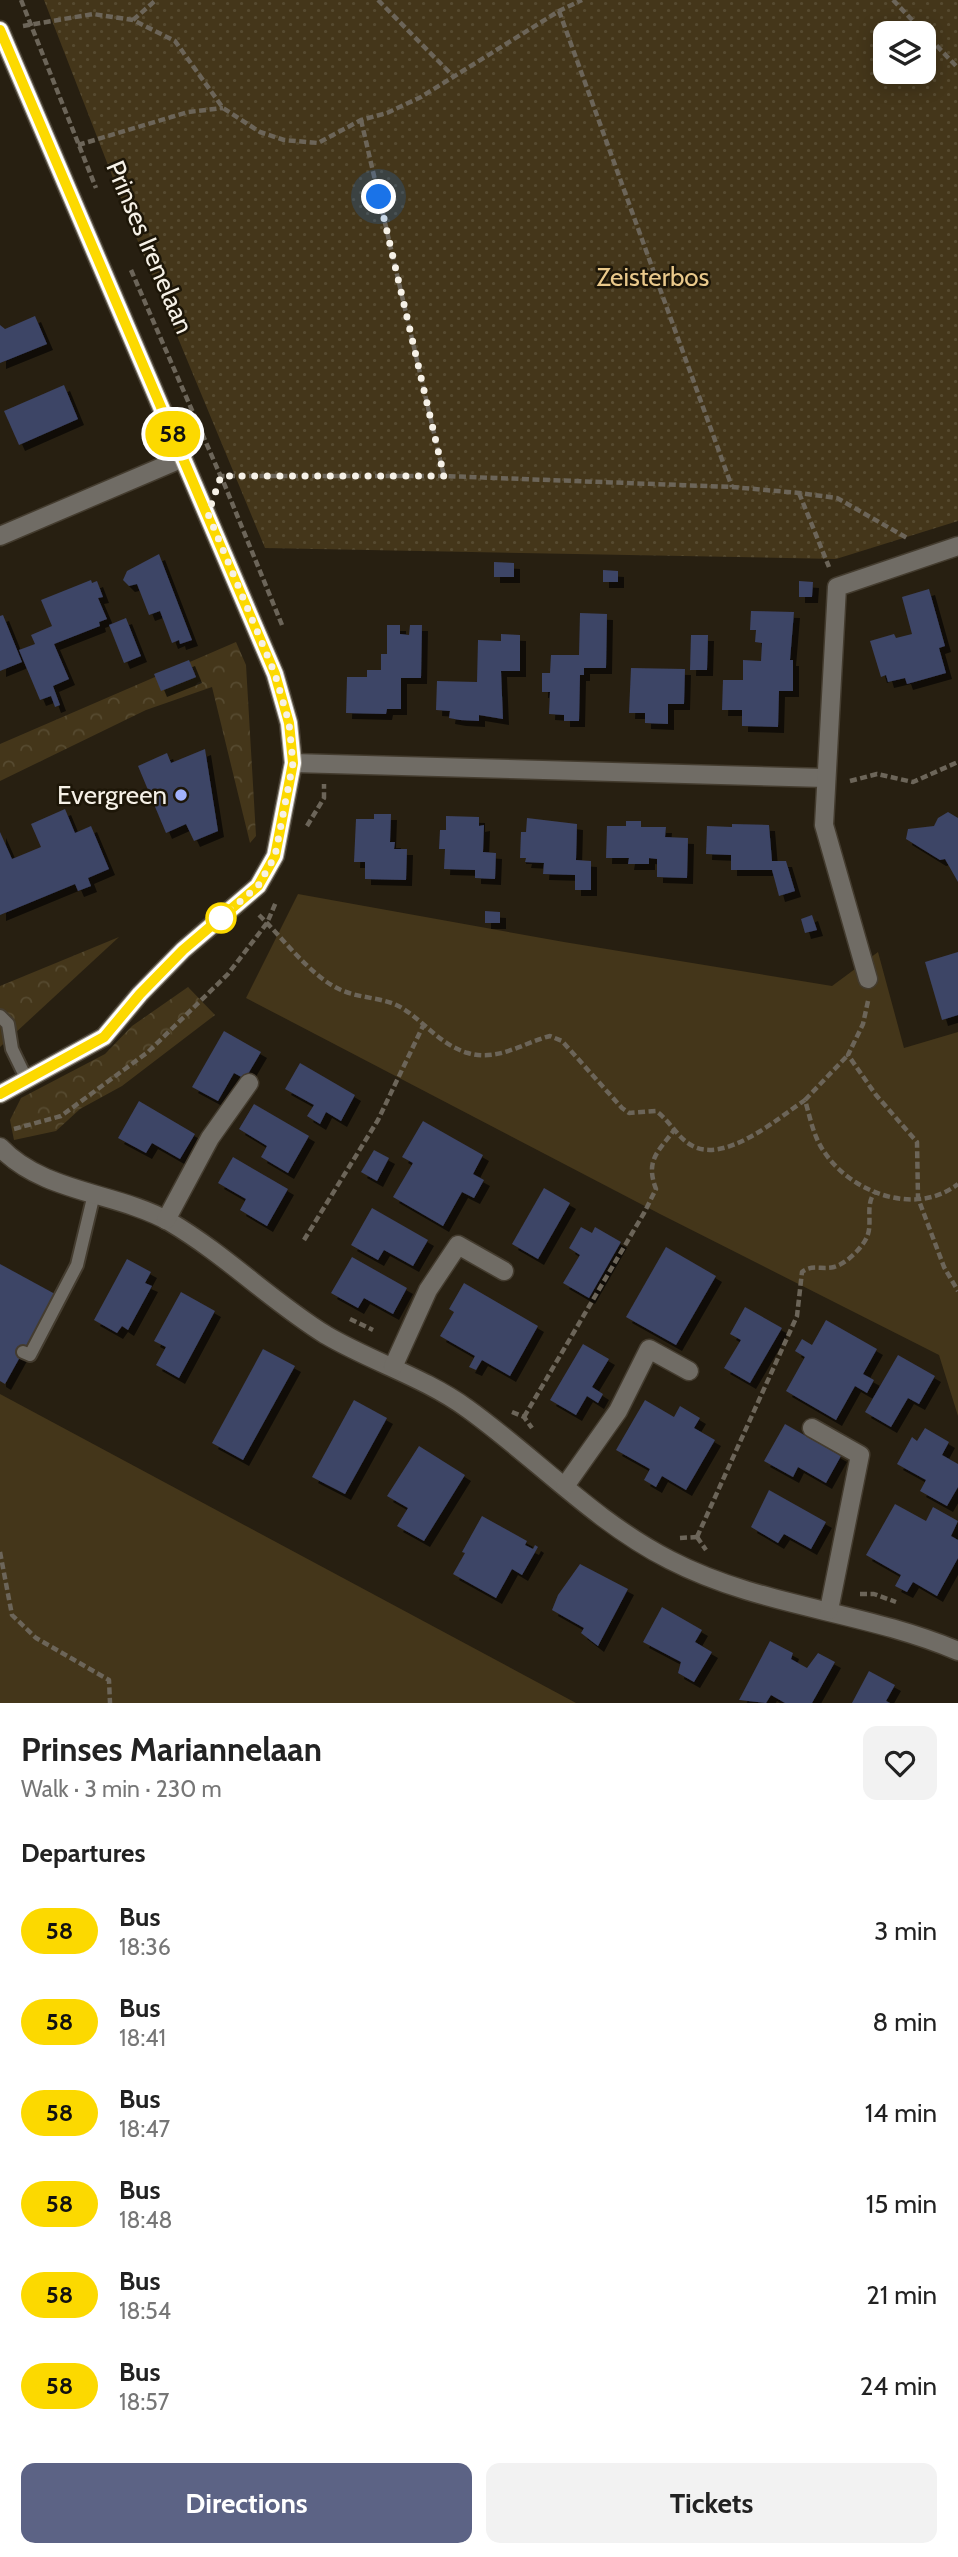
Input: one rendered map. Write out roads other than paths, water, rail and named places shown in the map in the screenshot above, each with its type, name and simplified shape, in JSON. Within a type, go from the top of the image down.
[{"type":"street","name":"Prinses Irenelaan","points":[[0,1094],[104,1037],[140,994],[183,950],[258,886],[275,856],[293,763],[289,723],[275,674],[1,33]]},
{"type":"street","points":[[0,536],[183,458]]},
{"type":"street","points":[[867,979],[824,825],[837,587],[958,545]]},
{"type":"street","points":[[293,763],[825,778]]},
{"type":"street","points":[[166,1220],[210,1138],[249,1083]]},
{"type":"street","points":[[0,1147],[11,1158],[40,1174],[166,1220],[218,1252],[327,1335],[433,1387],[469,1410],[633,1541],[671,1561],[760,1597],[881,1623],[958,1651]]},
{"type":"street","points":[[393,1367],[428,1290],[458,1245],[504,1270]]},
{"type":"street","points":[[565,1486],[618,1411],[649,1349],[689,1371]]},
{"type":"street","points":[[812,1428],[860,1455],[829,1610]]},
{"type":"lane","points":[[0,1016],[8,1024],[12,1049],[27,1080]]},
{"type":"lane","points":[[23,1352],[30,1355],[78,1265],[94,1194]]},
{"type":"place","name":"Evergreen","points":[[181,795]]},
{"type":"park label","name":"Zeisterbos","points":[[653,277]]}]
